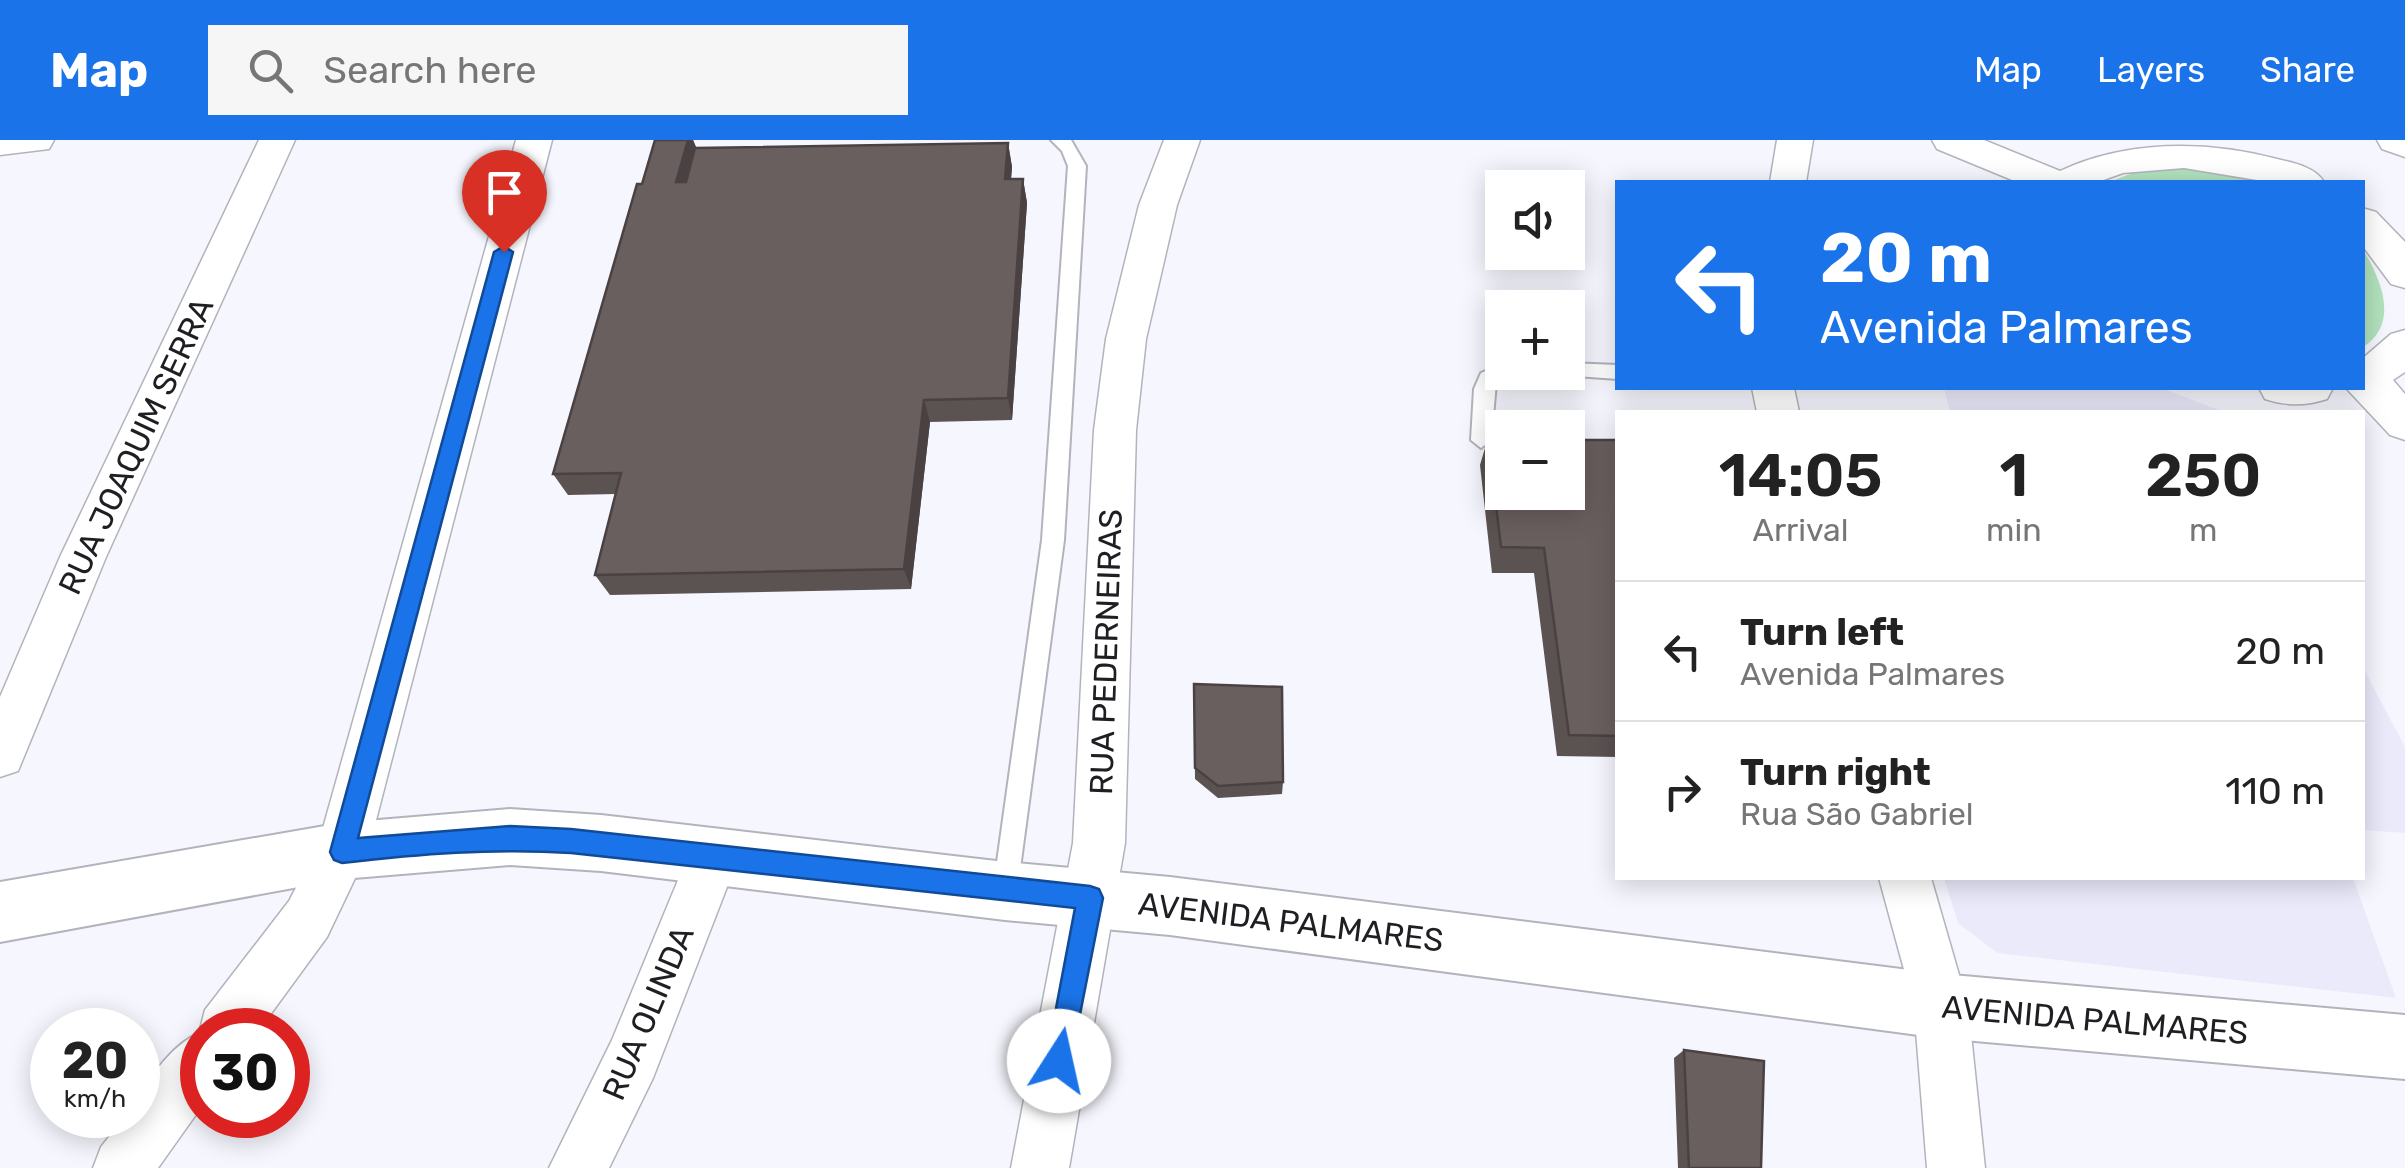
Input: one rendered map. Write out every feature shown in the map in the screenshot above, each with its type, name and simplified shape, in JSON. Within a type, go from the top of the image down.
[{"type":"street","points":[[0,143],[36,140]]},
{"type":"street","name":"RUA JOAQUIM SERRA","points":[[0,755],[83,557],[277,140]]},
{"type":"street","points":[[241,1008],[308,919],[342,852],[534,140]]},
{"type":"street","name":"RUA PEDERNEIRAS","points":[[1040,1168],[1099,842],[1115,430],[1126,339],[1153,222],[1182,140]]},
{"type":"street","points":[[1788,180],[1795,140]]},
{"type":"street","points":[[1950,140],[2045,180]]},
{"type":"street","points":[[2396,140],[2405,146]]},
{"type":"street","points":[[2072,180],[2126,146],[2198,149],[2284,164]]},
{"type":"street","points":[[2365,224],[2391,251],[2405,274]]},
{"type":"street","points":[[2365,377],[2388,364],[2405,346]]},
{"type":"street","points":[[2365,379],[2405,422]]},
{"type":"street","name":"AVENIDA PALMARES","points":[[0,912],[342,852],[432,841],[510,838],[1090,898],[1940,1006],[2405,1048]]},
{"type":"street","name":"RUA OLINDA","points":[[578,1168],[634,1058],[713,856]]},
{"type":"street","points":[[1906,880],[1940,1006],[1956,1168]]},
{"type":"street","points":[[122,1168],[180,1090]]},
{"type":"lane","points":[[1004,891],[1053,540],[1077,166],[1070,148],[1060,140]]},
{"type":"lane","points":[[1585,371],[1615,372]]},
{"type":"lane","points":[[1482,440],[1485,386]]},
{"type":"shaded area","points":[[1944,390],[2166,390],[2219,410],[1950,410]]},
{"type":"shaded area","points":[[2365,672],[2405,747],[2405,833],[2365,830]]},
{"type":"shaded area","points":[[1945,880],[2354,880],[2396,998],[1997,953],[1958,923]]},
{"type":"green space","points":[[2194,165],[2261,180],[2114,180],[2151,166]]},
{"type":"green space","points":[[2365,254],[2384,299],[2384,313],[2375,337],[2365,345]]},
{"type":"building","points":[[655,140],[688,140],[676,182],[686,182],[695,148],[1008,143],[1005,179],[1023,179],[1008,398],[924,400],[904,569],[595,575],[621,473],[553,474],[637,184],[642,184]]},
{"type":"building","points":[[1585,440],[1615,440],[1615,736],[1569,735],[1544,548],[1501,547],[1497,510],[1585,510]]},
{"type":"building","points":[[1194,684],[1282,687],[1283,782],[1218,786],[1195,768]]},
{"type":"building","points":[[1684,1050],[1764,1061],[1761,1168],[1689,1168]]},
{"type":"route","points":[[504,252],[342,852],[432,841],[571,841],[1090,898],[1059,1061]]}]
